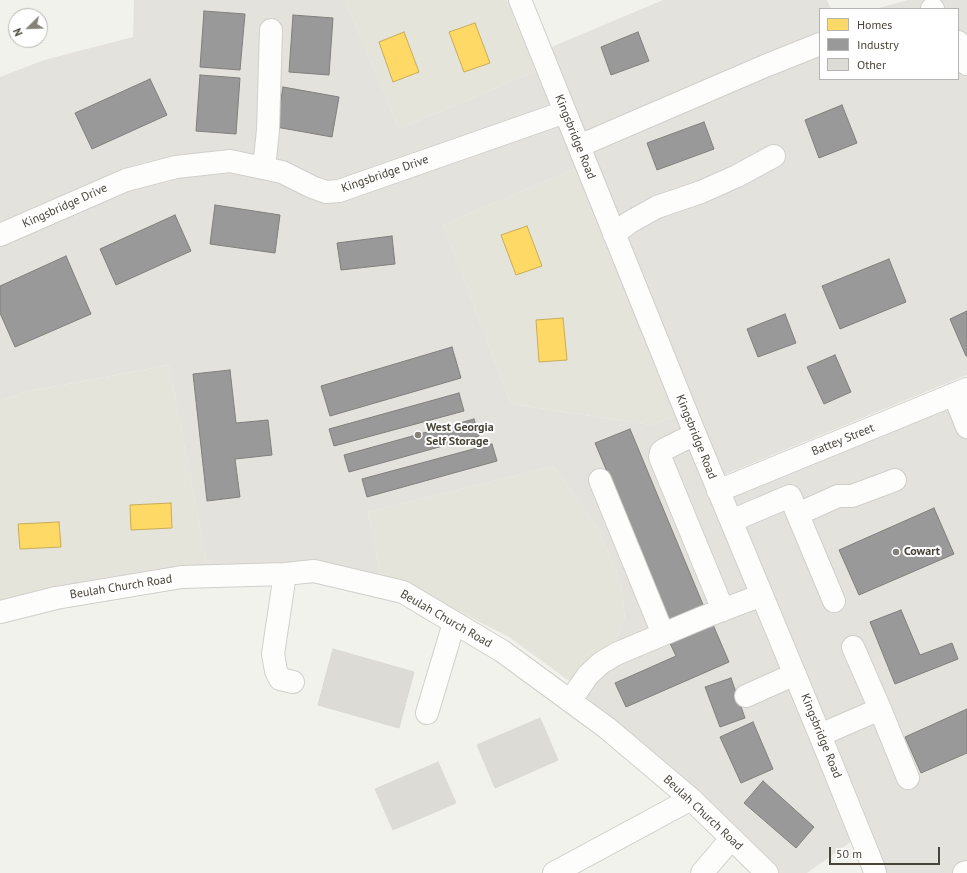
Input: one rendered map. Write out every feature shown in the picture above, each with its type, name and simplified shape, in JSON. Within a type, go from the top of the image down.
[{"type":"street","name":"Kingsbridge Road","points":[[520,0],[718,491],[795,674],[875,871]]},
{"type":"street","points":[[264,168],[268,130],[271,30]]},
{"type":"street","points":[[579,146],[764,66],[819,44]]},
{"type":"street","points":[[959,44],[967,64]]},
{"type":"street","name":"Kingsbridge Drive","points":[[0,234],[126,180],[176,167],[230,161],[282,172],[312,187],[326,192],[339,191],[565,112]]},
{"type":"street","points":[[614,234],[630,222],[657,207],[701,192],[737,176],[774,156]]},
{"type":"street","points":[[961,391],[967,427]]},
{"type":"street","name":"Battey Street","points":[[718,491],[961,391]]},
{"type":"street","points":[[695,434],[665,448],[661,452],[660,457],[723,610]]},
{"type":"street","points":[[600,480],[663,634]]},
{"type":"street","points":[[798,514],[838,496],[852,496],[895,480]]},
{"type":"street","points":[[731,521],[790,496],[834,601]]},
{"type":"street","name":"Beulah Church Road","points":[[0,612],[56,598],[182,577],[284,574],[314,571],[404,592],[502,651],[607,728],[691,799],[767,873]]},
{"type":"street","points":[[284,574],[273,654],[276,671],[280,678],[293,682]]},
{"type":"street","points":[[570,701],[588,675],[601,663],[616,654],[704,617],[762,595]]},
{"type":"street","points":[[427,713],[454,623]]},
{"type":"street","points":[[853,647],[908,778]]},
{"type":"street","points":[[746,696],[795,674]]},
{"type":"street","points":[[820,735],[880,710]]},
{"type":"street","points":[[554,873],[691,799]]},
{"type":"street","points":[[702,873],[731,839]]},
{"type":"shaded area","points":[[134,0],[345,0],[399,129],[536,71],[576,168],[443,225],[511,404],[651,425],[677,416],[852,841],[807,873],[779,873],[569,681],[613,647],[625,618],[620,579],[597,528],[554,466],[368,512],[382,581],[208,569],[169,365],[25,392],[0,401],[0,77],[44,60],[133,37]]},
{"type":"shaded area","points":[[345,0],[507,0],[536,71],[399,129]]},
{"type":"shaded area","points":[[663,0],[827,0],[831,8],[819,8],[819,80],[959,80],[959,8],[879,8],[908,0],[967,0],[967,375],[719,477],[549,48]]},
{"type":"shaded area","points":[[576,168],[677,416],[651,425],[511,404],[443,225]]},
{"type":"shaded area","points":[[169,365],[208,569],[0,604],[0,401],[25,392]]},
{"type":"shaded area","points":[[967,402],[967,873],[886,873],[732,496]]},
{"type":"shaded area","points":[[554,466],[597,528],[620,579],[625,618],[613,647],[569,681],[509,637],[444,604],[382,581],[368,512]]},
{"type":"building: Homes","points":[[475,23],[490,63],[464,72],[449,32]]},
{"type":"building: Homes","points":[[404,32],[419,72],[393,82],[379,42]]},
{"type":"building: Homes","points":[[527,226],[542,266],[516,275],[501,235]]},
{"type":"building: Homes","points":[[563,318],[567,360],[539,362],[536,320]]},
{"type":"building: Homes","points":[[171,503],[172,528],[131,530],[130,505]]},
{"type":"building: Homes","points":[[59,522],[61,547],[20,549],[18,524]]},
{"type":"building: Industry","points":[[204,11],[245,14],[240,70],[200,67]]},
{"type":"building: Industry","points":[[293,15],[333,18],[329,75],[289,72]]},
{"type":"building: Industry","points":[[638,32],[649,61],[611,75],[601,47]]},
{"type":"building: Industry","points":[[200,75],[240,78],[236,134],[196,131]]},
{"type":"building: Industry","points":[[150,79],[167,115],[92,149],[75,113]]},
{"type":"building: Industry","points":[[283,87],[339,97],[332,137],[276,127]]},
{"type":"building: Industry","points":[[842,105],[857,143],[819,158],[805,120]]},
{"type":"building: Industry","points":[[704,122],[714,149],[657,170],[647,143]]},
{"type":"building: Industry","points":[[215,205],[280,215],[275,253],[210,244]]},
{"type":"building: Industry","points":[[175,215],[191,251],[116,285],[100,249]]},
{"type":"building: Industry","points":[[392,236],[395,264],[341,270],[337,243]]},
{"type":"building: Industry","points":[[66,256],[91,314],[15,347],[0,313],[0,286]]},
{"type":"building: Industry","points":[[889,259],[906,302],[840,329],[822,286]]},
{"type":"building: Industry","points":[[967,311],[967,356],[966,356],[950,319]]},
{"type":"building: Industry","points":[[785,314],[796,343],[758,357],[747,329]]},
{"type":"building: Industry","points":[[452,347],[461,378],[330,416],[321,386]]},
{"type":"building: Industry","points":[[835,355],[851,392],[824,404],[807,367]]},
{"type":"building: Industry","points":[[230,370],[236,423],[268,420],[272,455],[235,459],[240,497],[207,501],[193,374]]},
{"type":"building: Industry","points":[[459,393],[464,411],[334,446],[329,429]]},
{"type":"building: Industry","points":[[474,419],[479,436],[349,472],[344,455]]},
{"type":"building: Industry","points":[[630,429],[704,607],[669,620],[595,443]]},
{"type":"building: Industry","points":[[492,444],[497,461],[367,497],[362,479]]},
{"type":"building: Industry","name":"Cowart","points":[[934,508],[954,554],[859,595],[839,550]]},
{"type":"building: Industry","points":[[901,610],[920,655],[952,643],[958,659],[895,684],[870,622]]},
{"type":"building: Industry","points":[[711,620],[729,662],[626,707],[615,683],[676,656],[668,639]]},
{"type":"building: Industry","points":[[731,678],[745,718],[720,727],[705,687]]},
{"type":"building: Industry","points":[[967,709],[967,753],[921,773],[905,737]]},
{"type":"building: Industry","points":[[753,722],[773,769],[741,783],[720,737]]},
{"type":"building: Industry","points":[[763,781],[814,827],[796,848],[744,803]]},
{"type":"building: Other","points":[[333,649],[414,672],[399,728],[318,705]]},
{"type":"building: Other","points":[[540,718],[558,760],[495,788],[477,745]]},
{"type":"building: Other","points":[[438,762],[456,803],[393,830],[375,789]]},
{"type":"place","name":"West Georgia Self Storage","points":[[418,435]]},
{"type":"place","name":"Cowart","points":[[896,552]]}]
